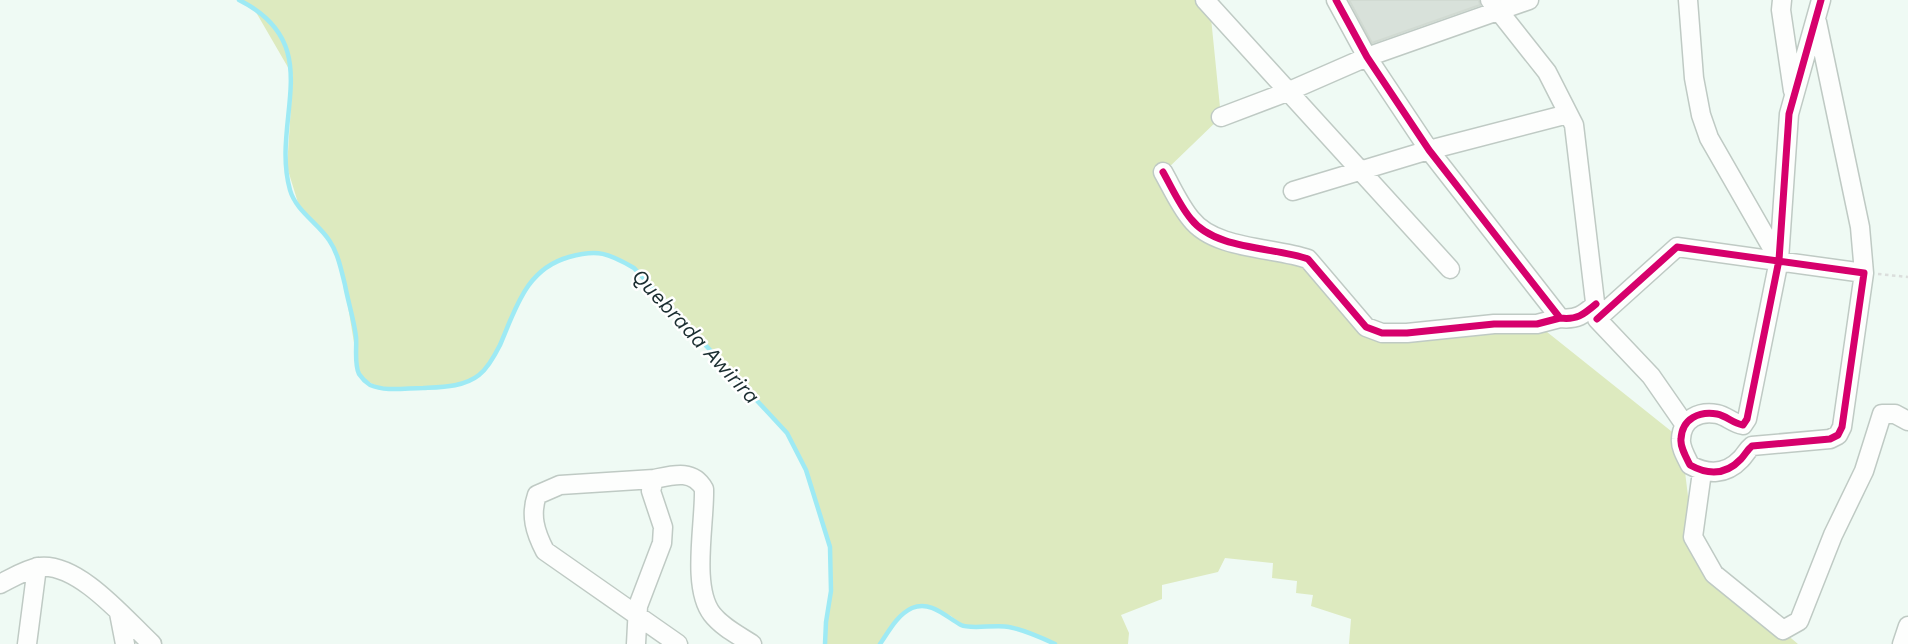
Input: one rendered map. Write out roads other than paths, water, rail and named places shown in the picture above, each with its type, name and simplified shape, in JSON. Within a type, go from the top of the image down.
[{"type":"street","points":[[1205,0],[1450,269]]},
{"type":"street","points":[[1336,0],[1367,57],[1429,150],[1560,318]]},
{"type":"street","points":[[1222,117],[1494,5],[1529,0]]},
{"type":"street","points":[[1688,0],[1694,78],[1701,115],[1709,138],[1779,260]]},
{"type":"street","points":[[1782,0],[1781,10],[1794,98]]},
{"type":"street","points":[[1494,5],[1546,72],[1574,125],[1597,312],[1651,376],[1685,425]]},
{"type":"street","points":[[1818,8],[1860,227],[1864,273],[1842,427],[1838,435],[1830,439],[1759,444],[1747,450],[1742,459],[1729,469],[1717,473],[1702,472],[1690,465],[1684,452],[1681,439],[1685,425],[1692,417],[1701,413],[1720,415],[1734,424],[1743,425],[1748,419],[1779,260],[1789,114],[1818,8]]},
{"type":"street","points":[[1293,191],[1429,150],[1568,114]]},
{"type":"street","points":[[1163,173],[1192,221],[1208,233],[1241,246],[1308,259],[1366,327],[1382,333],[1494,324],[1537,324],[1560,318],[1582,317],[1597,312],[1677,247],[1864,273]]},
{"type":"street","points":[[1702,472],[1693,537],[1714,574],[1783,630],[1799,621],[1833,535],[1864,471],[1882,414],[1895,414],[1908,421]]},
{"type":"street","points":[[678,644],[545,551],[537,534],[532,508],[537,495],[560,485],[690,475],[701,483],[704,498],[701,586],[706,603],[720,622],[752,644]]},
{"type":"street","points":[[636,644],[638,607],[662,543],[663,527],[651,491],[654,479]]},
{"type":"street","points":[[27,644],[37,567]]},
{"type":"street","points":[[0,584],[37,567],[59,567],[81,579],[152,644]]},
{"type":"street","points":[[119,613],[125,644]]},
{"type":"street","points":[[1902,644],[1908,626]]},
{"type":"waterway","name":"Quebrada Awirira","points":[[239,0],[266,18],[282,39],[289,61],[291,85],[286,137],[290,190],[302,211],[329,240],[337,256],[354,324],[357,365],[361,377],[370,385],[389,389],[445,387],[467,382],[479,375],[491,361],[524,292],[542,271],[569,257],[588,253],[610,256],[634,268],[787,433],[806,470],[830,547],[831,591],[825,644]]},
{"type":"waterway","name":"Quebrada Awirira","points":[[880,644],[902,615],[919,606],[932,608],[961,625],[1009,627],[1055,644]]}]
